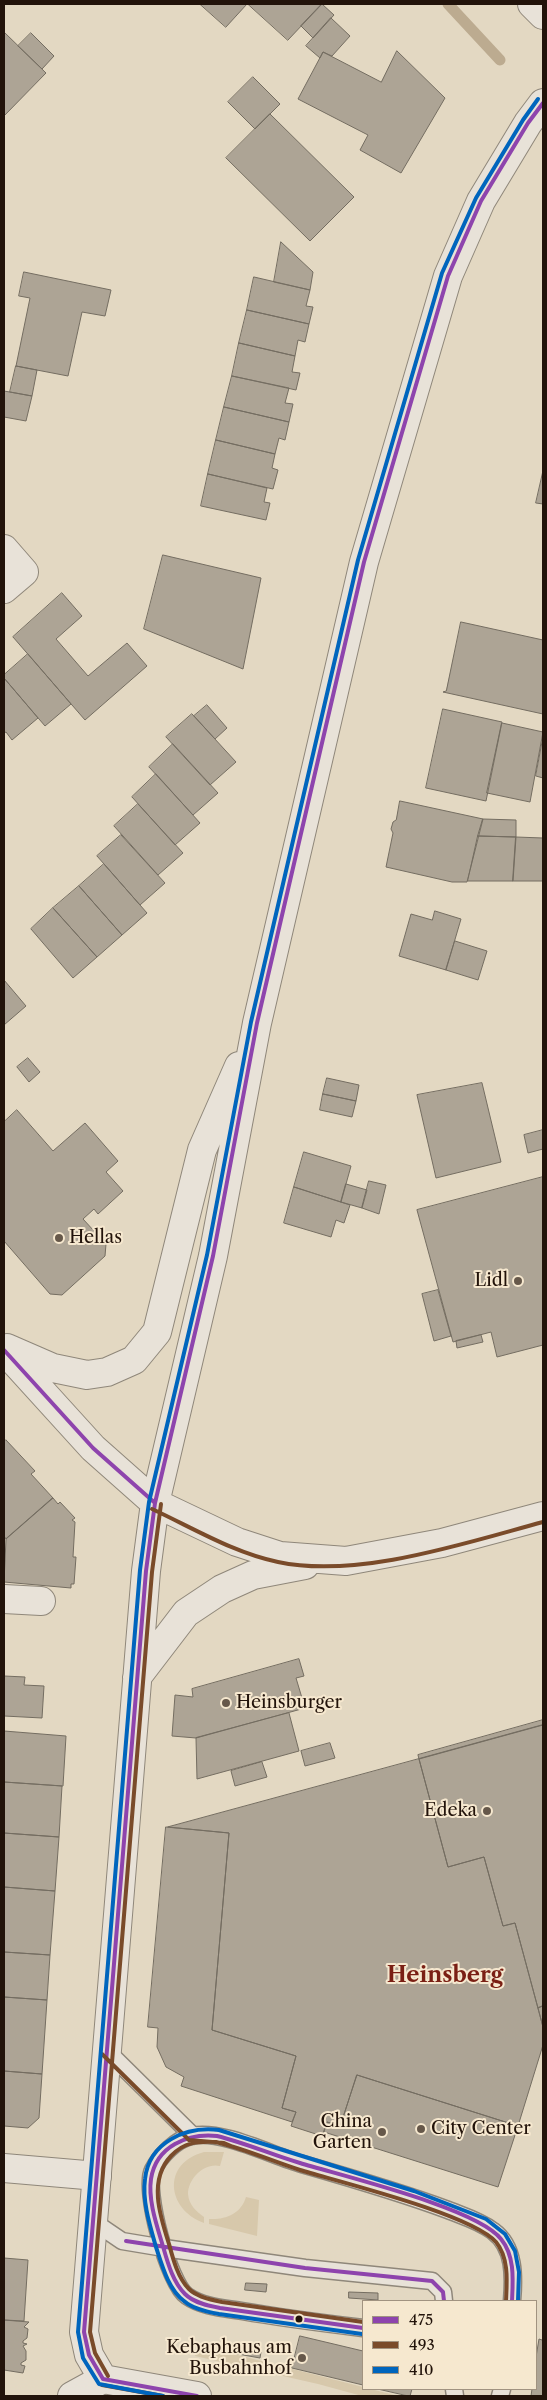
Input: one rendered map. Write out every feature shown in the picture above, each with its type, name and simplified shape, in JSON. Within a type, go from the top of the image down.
[{"type":"street","points":[[532,4],[543,15]]},
{"type":"street","points":[[99,2388],[84,2332],[146,1571],[155,1502],[212,1256],[257,1023],[364,562],[448,276],[481,201],[528,123],[543,103]]},
{"type":"street","points":[[4,549],[24,572],[4,589]]},
{"type":"street","points":[[4,1348],[53,1368],[87,1375],[107,1372],[134,1360],[157,1332],[202,1150],[257,1023]]},
{"type":"street","points":[[4,1348],[93,1448],[155,1502],[237,1542],[280,1556],[346,1561]]},
{"type":"street","points":[[137,1677],[186,1613],[222,1589],[253,1575],[295,1567],[346,1561],[442,1543],[543,1516]]},
{"type":"street","points":[[4,1598],[41,1601]]},
{"type":"street","points":[[4,2168],[97,2176]]},
{"type":"street","points":[[72,2396],[99,2388],[197,2396]]},
{"type":"lane","points":[[106,2050],[192,2136]]},
{"type":"lane","points":[[362,2328],[299,2321],[206,2305],[186,2295],[175,2280],[151,2207],[152,2172],[171,2146],[192,2136],[226,2137],[302,2164],[418,2198],[474,2220],[494,2231],[506,2246],[514,2274],[512,2300]]},
{"type":"lane","points":[[94,2222],[122,2241],[306,2268],[432,2281],[443,2292],[444,2300]]},
{"type":"shaded area","points":[[204,2152],[224,2152],[220,2166],[209,2166],[198,2172],[189,2188],[188,2194],[191,2205],[204,2217],[204,2223],[191,2216],[182,2208],[176,2197],[174,2186],[181,2166],[190,2158]]},
{"type":"shaded area","points":[[246,2197],[259,2200],[257,2236],[209,2224],[209,2219],[232,2215],[244,2203]]},
{"type":"shaded area","points":[[199,2345],[362,2387],[362,2390],[375,2390],[398,2396],[362,2396],[195,2356]]},
{"type":"building","points":[[200,4],[247,4],[226,27]]},
{"type":"building","points":[[248,4],[322,4],[288,40]]},
{"type":"building","points":[[322,4],[334,15],[313,38],[301,26]]},
{"type":"building","points":[[331,18],[350,36],[332,56],[323,52],[320,58],[306,46]]},
{"type":"building","points":[[4,32],[46,73],[4,116]]},
{"type":"building","points":[[31,33],[54,56],[42,69],[18,46]]},
{"type":"building","points":[[397,51],[445,98],[401,173],[360,150],[368,135],[298,99],[323,52],[381,82]]},
{"type":"building","points":[[253,77],[280,104],[255,129],[228,102]]},
{"type":"building","points":[[270,114],[354,197],[310,241],[226,158]]},
{"type":"building","points":[[281,242],[313,272],[310,290],[274,282]]},
{"type":"building","points":[[24,272],[111,290],[105,316],[82,312],[68,376],[16,366],[30,298],[19,296]]},
{"type":"building","points":[[254,277],[310,290],[306,306],[313,307],[309,324],[247,310]]},
{"type":"building","points":[[247,310],[309,324],[305,342],[298,340],[295,356],[239,343]]},
{"type":"building","points":[[239,343],[295,356],[292,372],[300,373],[296,390],[232,376]]},
{"type":"building","points":[[16,366],[37,370],[32,396],[10,392]]},
{"type":"building","points":[[232,376],[289,388],[285,403],[293,404],[289,422],[224,407]]},
{"type":"building","points":[[4,391],[32,396],[26,421],[4,417]]},
{"type":"building","points":[[224,407],[289,422],[285,440],[279,438],[275,454],[216,440]]},
{"type":"building","points":[[216,440],[275,454],[272,468],[278,470],[273,489],[208,474]]},
{"type":"building","points":[[543,471],[543,504],[536,503]]},
{"type":"building","points":[[208,474],[267,488],[264,502],[270,503],[266,520],[201,506]]},
{"type":"building","points":[[163,555],[261,578],[243,669],[144,629]]},
{"type":"building","points":[[62,593],[82,616],[56,639],[88,676],[127,643],[147,666],[85,720],[13,637]]},
{"type":"building","points":[[461,622],[543,640],[543,714],[443,692],[446,691]]},
{"type":"building","points":[[28,654],[71,704],[45,726],[4,678],[4,675]]},
{"type":"building","points":[[4,678],[38,718],[12,740],[6,732],[4,733]]},
{"type":"building","points":[[207,705],[227,728],[215,739],[194,716]]},
{"type":"building","points":[[443,709],[502,722],[486,801],[426,788]]},
{"type":"building","points":[[192,714],[236,762],[210,785],[166,737]]},
{"type":"building","points":[[502,723],[543,732],[530,802],[487,793]]},
{"type":"building","points":[[543,737],[543,778],[536,776]]},
{"type":"building","points":[[173,744],[218,793],[193,815],[149,767]]},
{"type":"building","points":[[156,774],[200,823],[175,845],[132,797]]},
{"type":"building","points":[[400,801],[483,819],[467,882],[452,882],[386,867],[393,833],[391,829],[393,822],[396,820]]},
{"type":"building","points":[[138,804],[183,853],[158,875],[114,826]]},
{"type":"building","points":[[483,819],[516,820],[516,837],[478,836]]},
{"type":"building","points":[[121,835],[165,883],[140,905],[97,856]]},
{"type":"building","points":[[478,836],[516,837],[513,881],[468,881]]},
{"type":"building","points":[[516,837],[543,838],[543,881],[513,881]]},
{"type":"building","points":[[104,864],[147,913],[122,935],[79,886]]},
{"type":"building","points":[[79,886],[122,935],[97,957],[53,908]]},
{"type":"building","points":[[53,908],[97,957],[73,978],[31,929]]},
{"type":"building","points":[[435,911],[461,919],[446,970],[399,956],[411,914],[432,920]]},
{"type":"building","points":[[455,941],[487,951],[478,980],[446,970]]},
{"type":"building","points":[[4,980],[26,1006],[4,1025]]},
{"type":"building","points":[[28,1058],[40,1072],[29,1082],[17,1067]]},
{"type":"building","points":[[327,1078],[359,1085],[356,1101],[323,1094]]},
{"type":"building","points":[[482,1083],[501,1162],[436,1178],[417,1095]]},
{"type":"building","points":[[323,1094],[356,1101],[352,1117],[320,1110]]},
{"type":"building","points":[[17,1110],[53,1151],[85,1123],[118,1161],[106,1172],[123,1191],[98,1214],[94,1209],[83,1219],[106,1244],[105,1256],[62,1295],[50,1294],[4,1241],[4,1122]]},
{"type":"building","points":[[543,1130],[543,1149],[528,1153],[524,1135]]},
{"type":"building","points":[[304,1152],[351,1166],[341,1202],[294,1187]]},
{"type":"building","points":[[543,1177],[543,1345],[497,1357],[491,1332],[453,1342],[417,1210]]},
{"type":"building","points":[[369,1181],[386,1185],[379,1214],[362,1208]]},
{"type":"building","points":[[346,1184],[367,1190],[362,1208],[341,1202]]},
{"type":"building","points":[[294,1187],[350,1205],[344,1223],[336,1220],[331,1237],[284,1223]]},
{"type":"building","points":[[438,1290],[451,1336],[434,1341],[422,1294]]},
{"type":"building","points":[[481,1335],[483,1342],[457,1348],[456,1341]]},
{"type":"building","points":[[6,1440],[35,1471],[31,1474],[53,1498],[6,1539],[4,1536],[4,1442]]},
{"type":"building","points":[[53,1498],[58,1504],[60,1502],[75,1518],[72,1520],[75,1522],[73,1557],[76,1557],[74,1584],[71,1584],[71,1588],[4,1582],[6,1539]]},
{"type":"building","points":[[299,1659],[304,1676],[296,1678],[305,1708],[196,1738],[172,1736],[175,1695],[193,1697],[192,1689]]},
{"type":"building","points":[[4,1676],[25,1677],[24,1685],[44,1686],[42,1718],[4,1716]]},
{"type":"building","points":[[289,1713],[299,1751],[197,1779],[196,1738]]},
{"type":"building","points":[[543,1720],[543,1725],[419,1759],[418,1755]]},
{"type":"building","points":[[543,1725],[543,2006],[538,2008],[515,1923],[503,1926],[484,1857],[448,1867],[419,1759]]},
{"type":"building","points":[[4,1731],[66,1736],[63,1786],[4,1782]]},
{"type":"building","points":[[330,1743],[335,1758],[305,1766],[301,1751]]},
{"type":"building","points":[[419,1759],[448,1867],[484,1857],[503,1926],[515,1923],[543,2027],[543,2045],[518,2126],[357,2075],[340,2126],[327,2122],[322,2136],[291,2126],[296,2112],[282,2108],[296,2056],[212,2030],[229,1833],[168,1827]]},
{"type":"building","points":[[262,1762],[267,1777],[235,1786],[231,1771]]},
{"type":"building","points":[[4,1782],[62,1786],[59,1837],[4,1833]]},
{"type":"building","points":[[166,1827],[229,1833],[212,2030],[296,2056],[282,2108],[296,2112],[292,2122],[181,2086],[184,2077],[166,2067],[157,2047],[158,2028],[148,2027]]},
{"type":"building","points":[[4,1833],[59,1837],[55,1891],[4,1887]]},
{"type":"building","points":[[4,1887],[55,1891],[50,1955],[4,1952]]},
{"type":"building","points":[[4,1952],[50,1955],[47,2000],[4,1997]]},
{"type":"building","points":[[4,1997],[47,2000],[42,2074],[4,2071]]},
{"type":"building","points":[[543,2006],[543,2027],[538,2008]]},
{"type":"building","points":[[4,2071],[42,2074],[39,2118],[28,2128],[4,2126]]},
{"type":"building","name":"City Center","points":[[357,2075],[518,2126],[498,2187],[324,2132],[327,2122],[340,2126]]},
{"type":"building","points":[[4,2258],[28,2260],[24,2321],[4,2320]]},
{"type":"building","points":[[246,2283],[267,2284],[266,2292],[245,2290]]},
{"type":"building","points":[[349,2292],[378,2293],[378,2300],[349,2298]]},
{"type":"building","points":[[4,2320],[29,2322],[24,2327],[28,2329],[27,2338],[23,2341],[23,2343],[27,2344],[23,2346],[26,2351],[26,2360],[21,2363],[21,2365],[25,2366],[23,2373],[4,2370]]},
{"type":"building","points":[[543,2333],[543,2396],[531,2396],[532,2390],[537,2390],[537,2351],[539,2339],[542,2340]]},
{"type":"building","points":[[300,2336],[362,2351],[362,2385],[292,2368]]},
{"type":"building","points":[[233,2347],[261,2352],[260,2358],[232,2353]]},
{"type":"building","points":[[383,2390],[412,2390],[410,2396]]},
{"type":"waterway","points":[[448,4],[500,60]]},
{"type":"transit line","name":"410","points":[[163,2396],[99,2384],[83,2358],[78,2332],[140,1570],[149,1502],[207,1255],[251,1022],[358,560],[442,273],[476,198],[523,120],[538,99]]},
{"type":"transit line","name":"475","points":[[103,2379],[89,2355],[84,2332],[146,1571],[155,1503],[213,1256],[257,1023],[364,562],[448,276],[481,201],[528,123],[543,103]]},
{"type":"transit line","name":"475","points":[[4,1350],[93,1448],[155,1503]]},
{"type":"transit line","name":"493","points":[[108,2376],[95,2353],[90,2332],[152,1572],[161,1504]]},
{"type":"transit line","name":"493","points":[[152,1509],[246,1553],[278,1562],[309,1566],[342,1566],[411,1556],[543,1522]]},
{"type":"transit line","name":"493","points":[[102,2054],[189,2140],[224,2143],[231,2146]]},
{"type":"transit line","name":"410","points":[[362,2334],[219,2314],[200,2310],[178,2296],[163,2269],[151,2231],[146,2205],[144,2187],[148,2166],[161,2146],[182,2134],[207,2129],[219,2130],[414,2191],[486,2219],[505,2234],[515,2251],[519,2272],[518,2300]]},
{"type":"transit line","name":"475","points":[[362,2328],[220,2308],[202,2304],[185,2294],[180,2289],[170,2270],[153,2211],[150,2187],[154,2168],[159,2158],[166,2150],[185,2140],[195,2137],[217,2136],[438,2205],[487,2227],[501,2239],[506,2246],[511,2261],[512,2300]]},
{"type":"transit line","name":"493","points":[[362,2322],[218,2301],[192,2292],[185,2285],[174,2262],[162,2222],[158,2198],[160,2176],[171,2156],[176,2151],[192,2143],[216,2142],[300,2170],[404,2200],[460,2221],[482,2231],[496,2242],[500,2248],[506,2270],[506,2300]]},
{"type":"transit line","name":"475","points":[[126,2241],[305,2268],[432,2281],[443,2292],[444,2300]]},
{"type":"transit line","name":"475","points":[[103,2379],[197,2396]]},
{"type":"transit line","name":"493","points":[[102,2385],[163,2396]]},
{"type":"place","name":"Hellas","points":[[59,1238]]},
{"type":"place","name":"Lidl","points":[[518,1281]]},
{"type":"place","name":"Heinsburger","points":[[226,1703]]},
{"type":"place","name":"Edeka","points":[[487,1811]]},
{"type":"place","name":"City Center","points":[[421,2129]]},
{"type":"place","name":"China Garten","points":[[382,2132]]},
{"type":"place","name":"Kebaphaus am Busbahnhof","points":[[302,2358]]},
{"type":"district","name":"Heinsberg","points":[[445,1976]]}]
